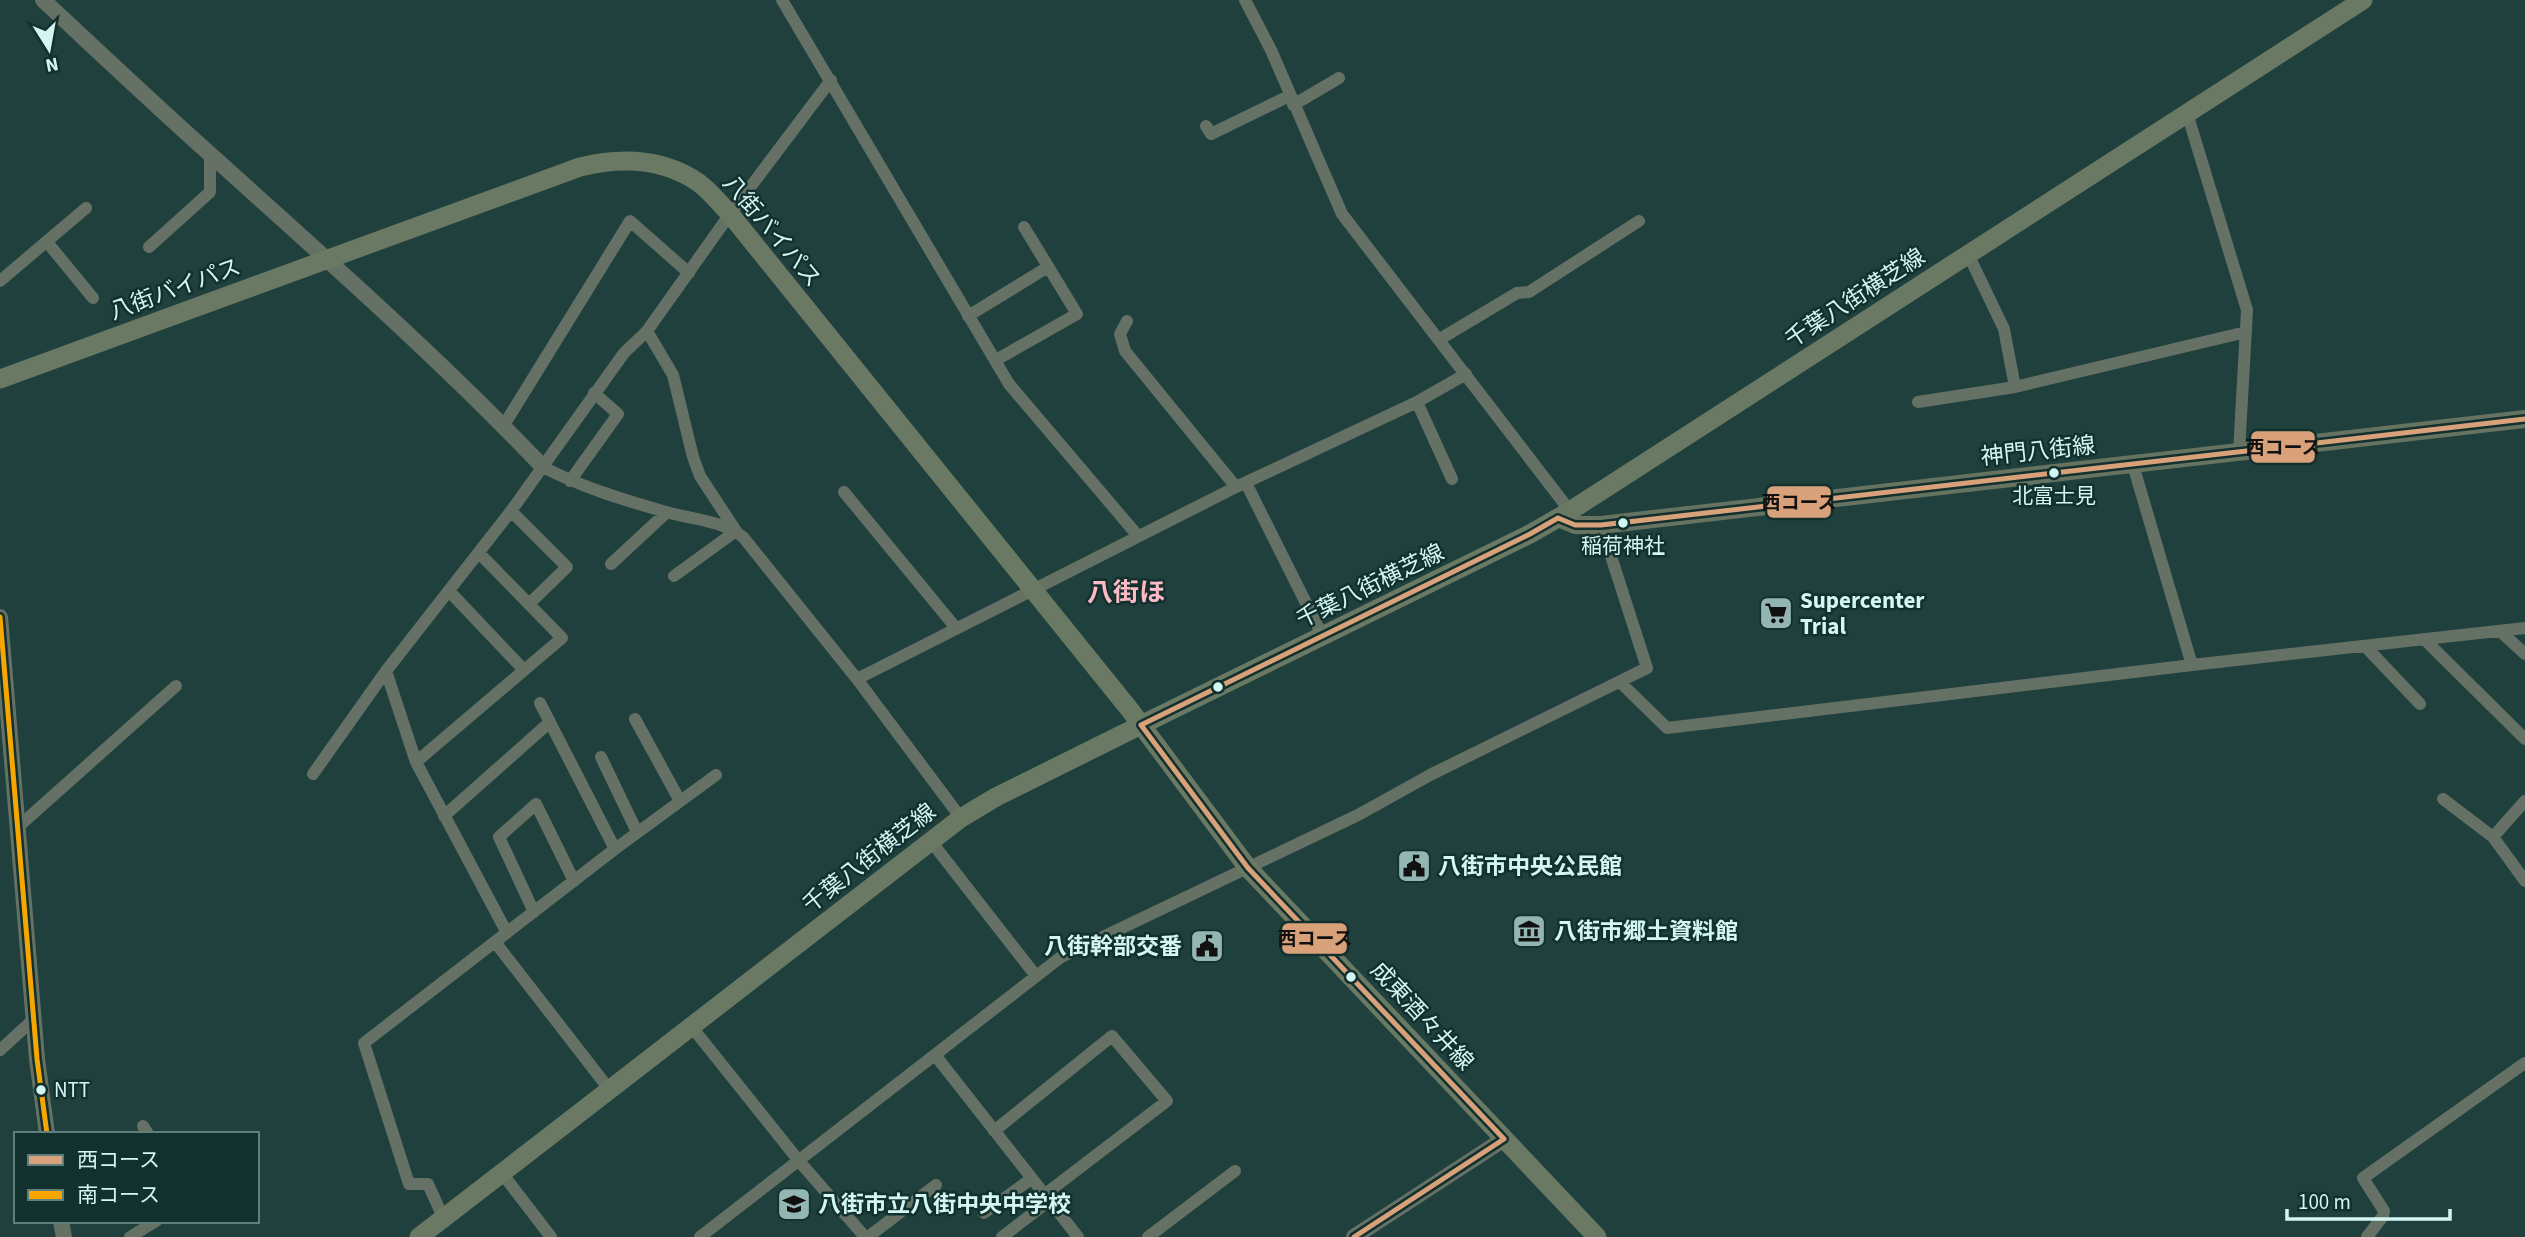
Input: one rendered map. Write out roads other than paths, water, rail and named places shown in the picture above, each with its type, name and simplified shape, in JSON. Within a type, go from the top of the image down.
[{"type":"main road","name":"千葉八街横芝線","points":[[419,1237],[961,818],[996,797],[1530,534],[2363,0]]},
{"type":"main road","name":"八街バイパス","points":[[0,379],[580,167],[608,160],[633,159],[677,171],[700,184],[730,214],[1141,725]]},
{"type":"main road","name":"神門八街線","points":[[1564,514],[1575,525],[1601,525],[2525,419]]},
{"type":"main road","name":"成東酒々井線","points":[[1141,725],[1248,868],[1597,1237]]},
{"type":"street","points":[[43,0],[210,154],[329,258],[543,467],[570,481],[736,531]]},
{"type":"street","points":[[782,0],[1009,384],[1138,536]]},
{"type":"street","points":[[1245,0],[1270,50],[1342,214],[1466,374],[1564,514]]},
{"type":"street","points":[[1206,126],[1211,134],[1339,78]]},
{"type":"street","points":[[313,774],[386,671],[511,511],[624,353],[647,331],[730,214],[831,80]]},
{"type":"street","points":[[2188,113],[2247,310],[2239,452]]},
{"type":"street","points":[[149,247],[210,192],[210,154]]},
{"type":"street","points":[[0,281],[86,208]]},
{"type":"street","points":[[1440,339],[1517,293],[1529,292],[1639,220]]},
{"type":"street","points":[[503,425],[630,221],[689,273]]},
{"type":"street","points":[[996,360],[1077,314],[1024,227]]},
{"type":"street","points":[[47,242],[93,298]]},
{"type":"street","points":[[1968,254],[2004,329],[2015,387]]},
{"type":"street","points":[[968,316],[1048,267]]},
{"type":"street","points":[[1127,321],[1120,334],[1125,351],[1241,485],[1323,637]]},
{"type":"street","points":[[647,331],[673,375],[700,476],[736,531],[857,678],[961,818]]},
{"type":"street","points":[[1917,402],[2015,387],[2246,332]]},
{"type":"street","points":[[857,678],[1241,485],[1417,402],[1466,374]]},
{"type":"street","points":[[570,481],[618,414],[594,393]]},
{"type":"street","points":[[1417,402],[1452,479]]},
{"type":"street","points":[[2133,465],[2192,665]]},
{"type":"street","points":[[844,492],[956,628]]},
{"type":"street","points":[[511,511],[567,567],[529,604]]},
{"type":"street","points":[[611,564],[667,512]]},
{"type":"street","points":[[700,1237],[1061,957],[1358,815],[1432,774],[1647,668],[1601,525]]},
{"type":"street","points":[[674,576],[736,531]]},
{"type":"street","points":[[416,762],[562,638],[479,553]]},
{"type":"street","points":[[449,592],[524,670]]},
{"type":"street","points":[[0,617],[34,1019],[47,1132]]},
{"type":"street","points":[[1620,682],[1667,728],[2525,628]]},
{"type":"street","points":[[2500,631],[2525,654]]},
{"type":"street","points":[[2424,639],[2525,739]]},
{"type":"street","points":[[2365,646],[2420,704]]},
{"type":"street","points":[[386,671],[416,762],[507,933]]},
{"type":"street","points":[[18,827],[176,686]]},
{"type":"street","points":[[540,703],[615,849]]},
{"type":"street","points":[[635,719],[680,801]]},
{"type":"street","points":[[444,816],[550,722]]},
{"type":"street","points":[[601,757],[637,832]]},
{"type":"street","points":[[443,1217],[428,1184],[409,1184],[364,1043],[637,832],[716,775]]},
{"type":"street","points":[[2443,799],[2494,837],[2525,881]]},
{"type":"street","points":[[2494,837],[2525,801]]},
{"type":"street","points":[[534,912],[499,837],[536,804],[574,881]]},
{"type":"street","points":[[930,840],[1037,976]]},
{"type":"street","points":[[495,942],[609,1089]]},
{"type":"street","points":[[0,1050],[34,1019]]},
{"type":"street","points":[[691,1026],[799,1161],[866,1237],[936,1185]]},
{"type":"street","points":[[994,1130],[1112,1036],[1167,1101],[1002,1237]]},
{"type":"street","points":[[934,1055],[1047,1198],[1073,1236]]},
{"type":"street","points":[[2367,1237],[2384,1211],[2363,1178],[2525,1063]]},
{"type":"street","points":[[1354,1237],[1504,1139]]},
{"type":"street","points":[[1148,1237],[1235,1171]]},
{"type":"street","points":[[501,1172],[551,1237]]},
{"type":"street","points":[[984,1213],[1031,1179]]},
{"type":"street","points":[[130,1237],[154,1223],[159,1237]]},
{"type":"place","name":"北富士見","points":[[2054,473]]},
{"type":"place","name":"稲荷神社","points":[[1623,523]]},
{"type":"place","name":"Supercenter Trial","points":[[1776,613]]},
{"type":"place","name":"八街市中央公民館","points":[[1414,866]]},
{"type":"place","name":"八街市郷土資料館","points":[[1529,931]]},
{"type":"place","name":"八街幹部交番","points":[[1207,946]]},
{"type":"place","name":"NTT","points":[[41,1090]]},
{"type":"place","name":"八街市立八街中央中学校","points":[[794,1204]]},
{"type":"district","name":"八街ほ","points":[[1126,592]]}]
